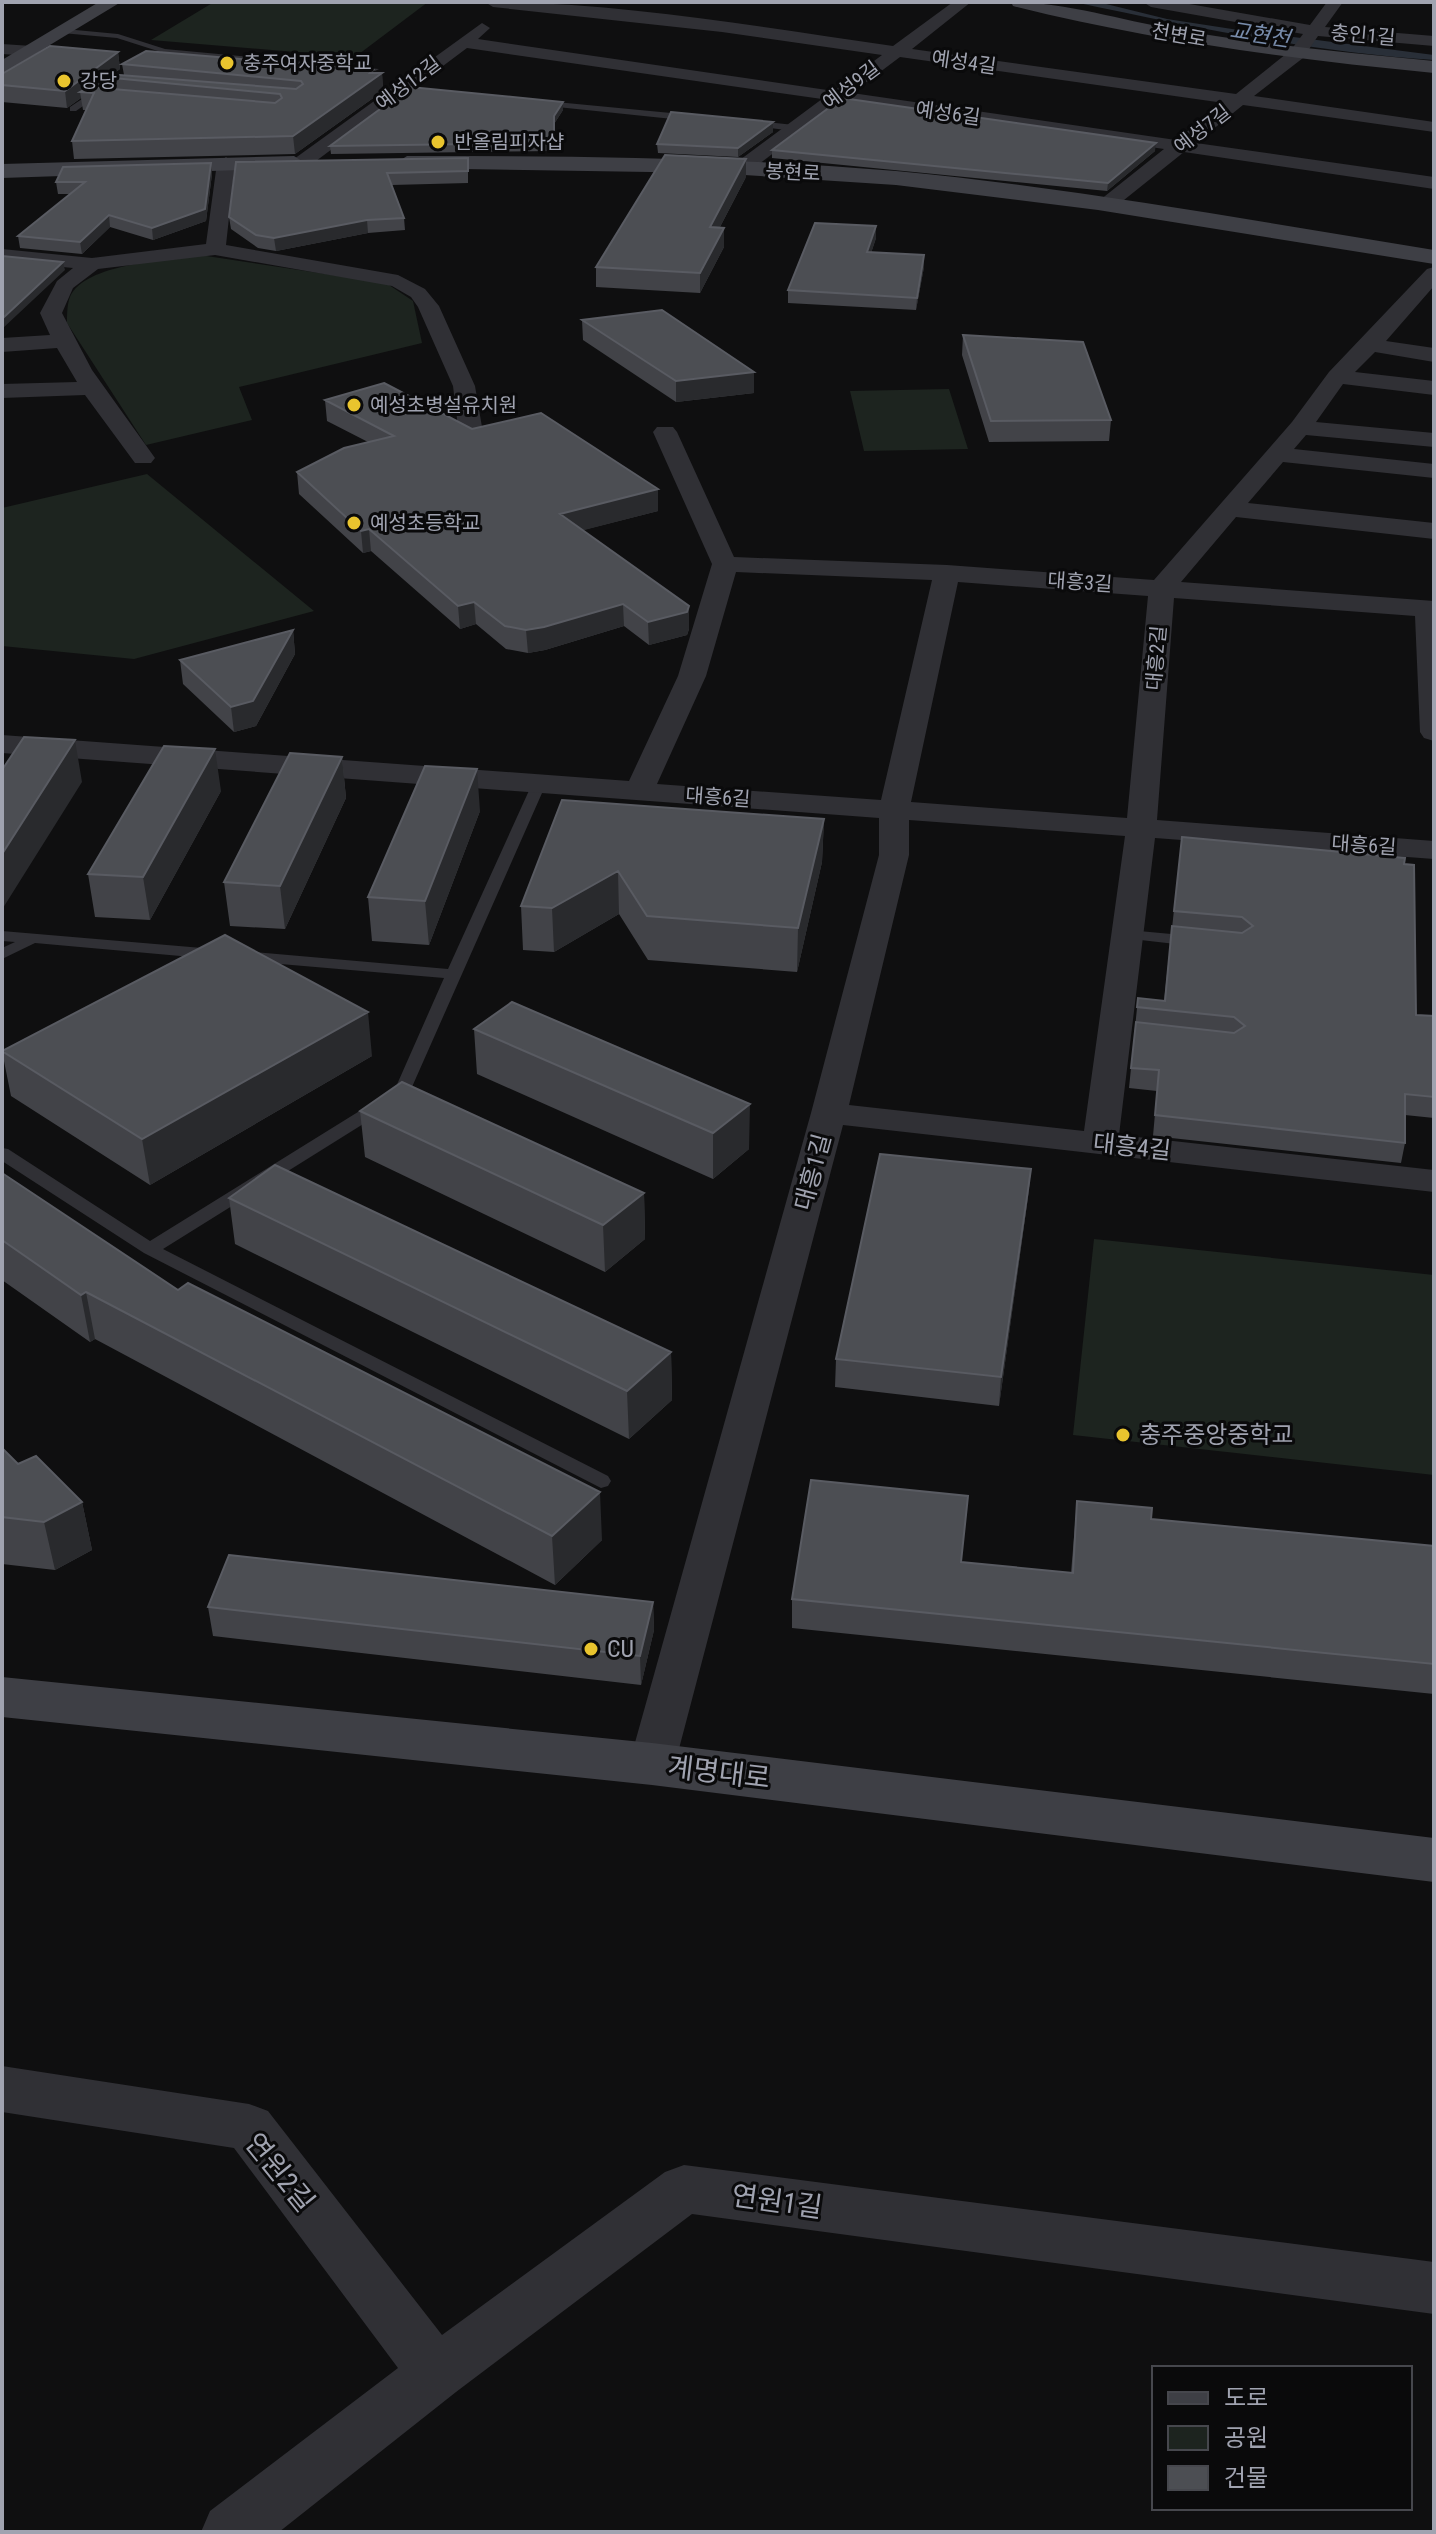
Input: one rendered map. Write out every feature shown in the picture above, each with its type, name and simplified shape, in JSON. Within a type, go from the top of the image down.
[{"type":"street","points":[[2,68],[112,2]]},
{"type":"street","name":"예성4길","points":[[493,2],[722,27],[1434,127]]},
{"type":"street","name":"예성9길","points":[[740,169],[963,2]]},
{"type":"street","name":"천변로","points":[[1020,2],[1181,36],[1297,54],[1434,67]]},
{"type":"street","name":"충인1길","points":[[1151,2],[1314,31],[1434,41]]},
{"type":"street","name":"예성7길","points":[[1107,204],[1297,54],[1335,2]]},
{"type":"street","name":"예성12길","points":[[301,163],[408,89],[515,3]]},
{"type":"street","points":[[722,27],[739,10]]},
{"type":"street","name":"예성6길","points":[[463,42],[1434,183]]},
{"type":"street","points":[[2,49],[32,51]]},
{"type":"street","name":"봉현로","points":[[392,163],[590,162],[894,178],[1107,204],[1434,257]]},
{"type":"street","points":[[2,171],[226,163],[331,163]]},
{"type":"street","points":[[215,249],[226,163]]},
{"type":"street","points":[[2,255],[92,264],[215,249],[398,281],[418,293],[428,306],[464,386],[470,427]]},
{"type":"street","points":[[92,264],[64,285],[51,313],[62,341],[91,388],[143,458]]},
{"type":"street","points":[[1162,588],[1300,427],[1337,377],[1434,273]]},
{"type":"street","points":[[2,345],[62,341]]},
{"type":"street","points":[[1370,345],[1434,355]]},
{"type":"street","points":[[1337,377],[1434,388]]},
{"type":"street","points":[[2,391],[91,388]]},
{"type":"street","points":[[1300,427],[1434,440]]},
{"type":"street","points":[[639,791],[692,676],[725,564],[665,432]]},
{"type":"street","points":[[1277,454],[1434,471]]},
{"type":"street","points":[[1230,509],[1434,531]]},
{"type":"street","name":"대흥3길","points":[[725,564],[947,573],[1431,609]]},
{"type":"street","name":"대흥1길","points":[[652,1764],[829,1113],[894,855],[894,810],[947,573]]},
{"type":"street","name":"대흥2길","points":[[1100,1143],[1122,1034],[1128,935],[1141,828],[1162,588]]},
{"type":"street","points":[[1431,609],[1434,732]]},
{"type":"street","name":"대흥6길","points":[[2,744],[1434,850]]},
{"type":"street","name":"대흥4길","points":[[829,1113],[1434,1181]]},
{"type":"street","name":"계명대로","points":[[2,1697],[652,1764],[1434,1860]]},
{"type":"street","name":"연원2길","points":[[2,2089],[249,2127],[436,2373]]},
{"type":"street","name":"연원1길","points":[[231,2532],[436,2373],[684,2189],[1434,2288]]},
{"type":"lane","points":[[65,31],[118,36],[151,48],[375,69]]},
{"type":"lane","points":[[142,57],[151,48]]},
{"type":"lane","points":[[73,109],[107,85]]},
{"type":"lane","points":[[89,98],[104,99]]},
{"type":"lane","points":[[526,101],[700,118]]},
{"type":"lane","points":[[731,122],[794,128]]},
{"type":"lane","points":[[150,1249],[402,1092],[539,784]]},
{"type":"lane","points":[[1128,935],[1211,943]]},
{"type":"lane","points":[[2,936],[453,974]]},
{"type":"lane","points":[[2,954],[33,938]]},
{"type":"lane","points":[[2,1153],[150,1249],[601,1481]]},
{"type":"green space","points":[[214,2],[428,2],[355,57],[151,40]]},
{"type":"green space","points":[[200,255],[386,283],[413,301],[422,343],[239,387],[252,420],[146,445],[67,323],[69,300],[79,286],[109,270]]},
{"type":"green space","points":[[949,389],[968,449],[864,451],[850,391]]},
{"type":"green space","points":[[147,474],[314,611],[134,659],[2,646],[2,508]]},
{"type":"green space","points":[[1094,1239],[1434,1275],[1434,1475],[1073,1435]]},
{"type":"water","name":"교현천","points":[[1074,2],[1098,2],[1167,19],[1232,29],[1434,55],[1434,60],[1298,45]]},
{"type":"building","points":[[50,46],[118,52],[65,91],[2,85],[2,74]]},
{"type":"building","points":[[146,51],[382,73],[293,136],[72,141],[94,93],[80,92],[89,87],[275,103],[282,98],[280,94],[103,77],[107,74],[296,89],[303,84],[301,81],[122,64]]},
{"type":"building","points":[[410,87],[563,102],[554,116],[554,143],[330,146]]},
{"type":"building","points":[[842,98],[1156,143],[1108,183],[772,150]]},
{"type":"building","points":[[671,112],[773,122],[738,148],[657,144]]},
{"type":"building","points":[[665,155],[746,159],[710,227],[724,228],[700,273],[596,267]]},
{"type":"building","points":[[468,158],[468,171],[387,173],[404,218],[367,220],[274,238],[256,235],[229,217],[236,162]]},
{"type":"building","points":[[211,163],[205,209],[152,228],[109,215],[80,242],[18,236],[85,182],[56,182],[63,167]]},
{"type":"building","points":[[815,223],[876,226],[867,252],[924,255],[917,298],[788,290]]},
{"type":"building","points":[[2,256],[63,262],[2,319]]},
{"type":"building","points":[[662,310],[754,372],[676,381],[582,320]]},
{"type":"building","points":[[963,335],[1083,342],[1111,420],[991,421]]},
{"type":"building","points":[[384,383],[472,429],[541,413],[658,489],[560,514],[689,606],[687,612],[648,622],[623,604],[526,630],[505,626],[474,602],[458,606],[369,529],[361,531],[297,472],[344,448],[394,436],[325,400]]},
{"type":"building","points":[[293,630],[253,701],[231,707],[180,660]]},
{"type":"building","points":[[24,737],[75,740],[2,854],[2,770]]},
{"type":"building","points":[[164,746],[215,749],[143,877],[88,874]]},
{"type":"building","points":[[290,753],[342,757],[280,886],[224,882]]},
{"type":"building","points":[[425,766],[477,769],[425,901],[368,897]]},
{"type":"building","points":[[562,800],[824,819],[798,928],[647,916],[618,871],[552,908],[521,906]]},
{"type":"building","points":[[1182,837],[1405,858],[1404,864],[1414,865],[1416,1015],[1434,1016],[1434,1097],[1405,1094],[1405,1143],[1155,1115],[1159,1070],[1131,1068],[1136,1022],[1234,1033],[1245,1026],[1234,1017],[1137,1007],[1138,998],[1165,1001],[1172,926],[1242,933],[1253,926],[1242,917],[1174,911]]},
{"type":"building","points":[[225,935],[368,1012],[142,1139],[2,1051]]},
{"type":"building","points":[[512,1002],[750,1104],[713,1133],[474,1029]]},
{"type":"building","points":[[402,1082],[644,1193],[603,1225],[360,1111]]},
{"type":"building","points":[[880,1154],[1031,1169],[1001,1377],[836,1359]]},
{"type":"building","points":[[275,1165],[671,1352],[627,1391],[229,1198]]},
{"type":"building","points":[[2,1173],[178,1290],[188,1283],[600,1492],[552,1536],[86,1292],[81,1295],[2,1240]]},
{"type":"building","points":[[2,1448],[18,1464],[36,1456],[82,1502],[44,1522],[2,1517]]},
{"type":"building","points":[[811,1480],[968,1496],[961,1562],[1073,1573],[1077,1501],[1152,1508],[1151,1519],[1434,1546],[1434,1664],[792,1599]]},
{"type":"building","points":[[229,1555],[653,1602],[640,1656],[208,1607]]},
{"type":"place","name":"충주여자중학교","points":[[227,63]]},
{"type":"place","name":"강당","points":[[64,81]]},
{"type":"place","name":"반올림피자샵","points":[[438,142]]},
{"type":"place","name":"예성초병설유치원","points":[[354,405]]},
{"type":"place","name":"예성초등학교","points":[[354,523]]},
{"type":"place","name":"충주중앙중학교","points":[[1123,1435]]},
{"type":"place","name":"CU","points":[[591,1649]]}]
